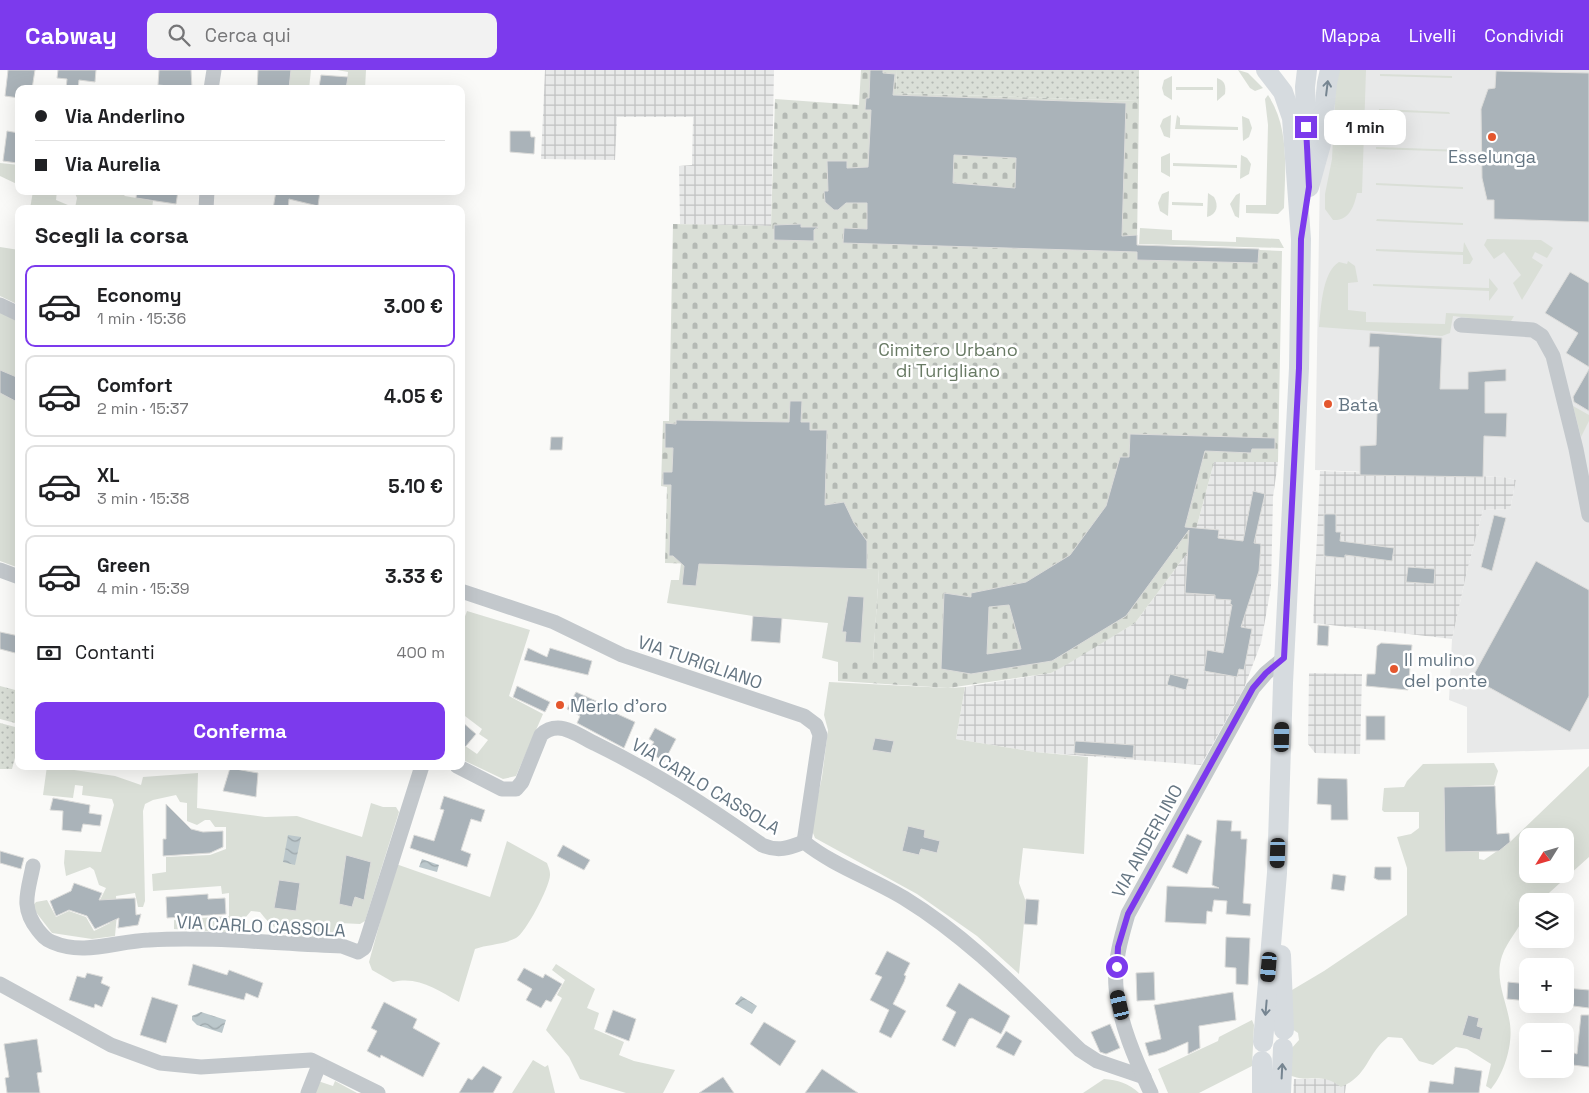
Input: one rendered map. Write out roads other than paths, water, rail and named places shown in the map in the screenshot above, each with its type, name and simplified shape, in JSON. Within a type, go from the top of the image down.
[{"type":"main road","points":[[1262,1093],[1262,1052],[1277,873],[1292,469],[1299,368],[1301,239],[1292,118],[1283,92],[1266,70]]},
{"type":"main road","points":[[1307,70],[1305,87],[1309,187]]},
{"type":"main road","points":[[1301,239],[1309,187],[1321,144],[1330,70]]},
{"type":"main road","points":[[1277,873],[1284,1039],[1281,1093]]},
{"type":"street","points":[[212,85],[214,70]]},
{"type":"street","points":[[0,305],[15,312]]},
{"type":"street","points":[[1461,325],[1533,330],[1542,336],[1553,356],[1576,448],[1589,514]]},
{"type":"street","points":[[0,570],[15,576]]},
{"type":"street","name":"VIA TURIGLIANO","points":[[465,592],[554,622],[622,655],[804,716],[816,725],[820,735],[804,842]]},
{"type":"street","name":"VIA ANDERLINO","points":[[1151,1093],[1124,1023],[1116,987],[1118,947],[1128,914],[1253,688],[1266,673],[1284,658]]},
{"type":"street","name":"VIA CARLO CASSOLA","points":[[465,770],[502,789],[516,789],[522,782],[540,735],[546,730],[559,728],[635,763],[685,792],[772,850],[786,849],[804,842]]},
{"type":"street","name":"VIA CARLO CASSOLA","points":[[33,866],[26,899],[26,910],[30,920],[43,936],[51,942],[94,949],[148,940],[198,940],[342,946],[358,952],[364,948],[368,940],[421,770]]},
{"type":"street","points":[[804,842],[818,853],[904,898],[969,945],[990,962],[1080,1050],[1097,1061],[1144,1078]]},
{"type":"street","points":[[0,984],[111,1046],[160,1063],[176,1066],[227,1067],[311,1060],[378,1093]]},
{"type":"street","points":[[308,1093],[319,1065]]},
{"type":"water","points":[[288,835],[301,837],[295,865],[283,862]]},
{"type":"water","points":[[422,859],[439,865],[437,872],[419,867]]},
{"type":"water","points":[[741,996],[757,1006],[752,1014],[735,1004]]},
{"type":"water","points":[[201,1012],[226,1020],[222,1033],[197,1025],[192,1020],[192,1016]]},
{"type":"place","name":"Esselunga","points":[[1492,137]]},
{"type":"place","name":"Bata","points":[[1328,404]]},
{"type":"place","name":"Il mulino del ponte","points":[[1394,669]]},
{"type":"place","name":"Merlo d'oro","points":[[560,705]]},
{"type":"park label","name":"Cimitero Urbano di Turigliano","points":[[948,359]]}]
